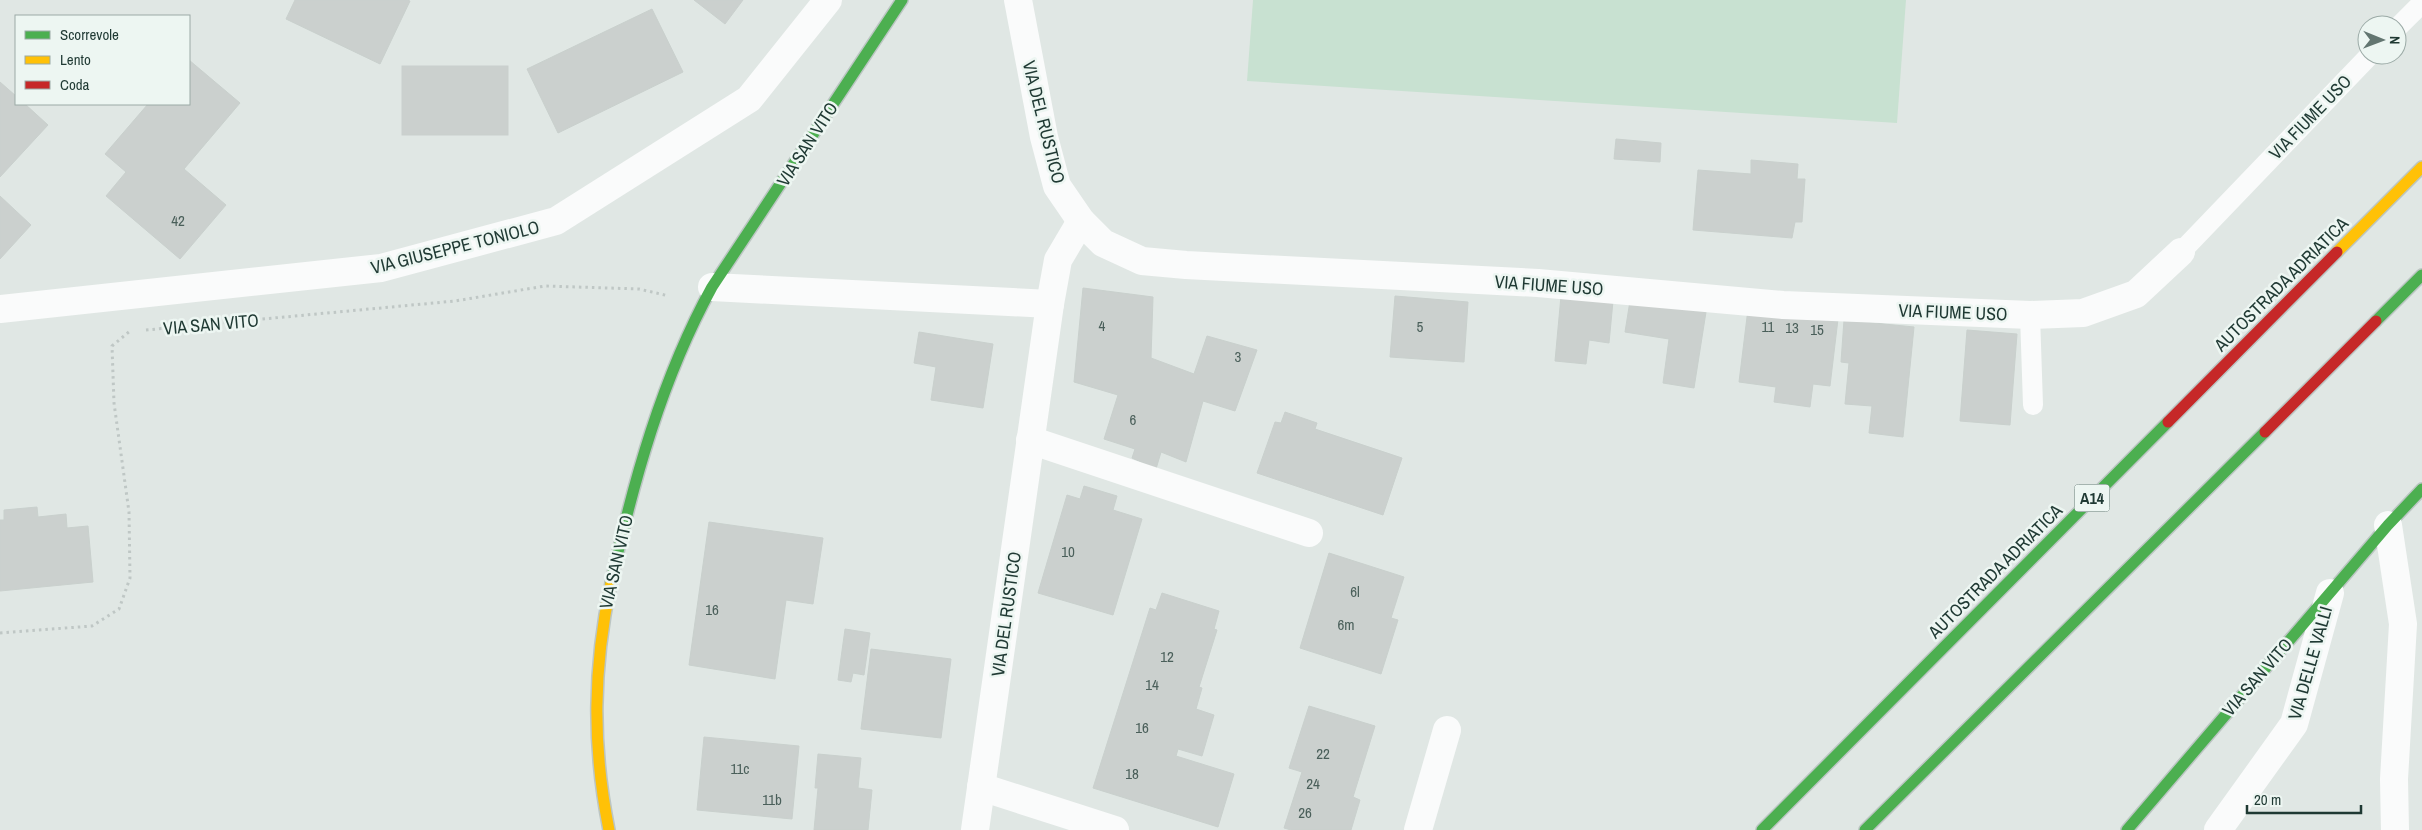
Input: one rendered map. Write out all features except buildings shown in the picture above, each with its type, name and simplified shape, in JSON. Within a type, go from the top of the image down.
[{"type":"main road","name":"VIA SAN VITO","points":[[609,830],[603,807],[594,720],[602,624],[623,529],[662,395],[707,296],[902,0]]},
{"type":"main road","name":"AUTOSTRADA ADRIATICA","points":[[1762,830],[2422,167]]},
{"type":"main road","points":[[1865,830],[2422,275]]},
{"type":"main road","name":"VIA SAN VITO","points":[[2127,830],[2330,593],[2422,489]]},
{"type":"street","name":"VIA GIUSEPPE TONIOLO","points":[[0,309],[381,268],[556,221],[749,99],[828,0]]},
{"type":"street","name":"VIA DEL RUSTICO","points":[[975,830],[1050,304],[1058,260],[1081,221],[1057,186],[1044,137],[1018,0]]},
{"type":"street","name":"VIA FIUME USO","points":[[1081,221],[1103,243],[1142,261],[1186,266],[1538,284],[1783,305],[2030,315],[2083,314],[2136,294],[2181,252]]},
{"type":"street","points":[[707,296],[1050,304]]},
{"type":"street","points":[[1030,440],[1309,534]]},
{"type":"street","points":[[2388,526],[2403,624],[2394,779],[2395,830]]},
{"type":"street","name":"VIA DELLE VALLI","points":[[2218,830],[2294,724],[2330,593]]},
{"type":"street","points":[[1418,830],[1447,730]]},
{"type":"street","points":[[981,787],[1116,830]]},
{"type":"lane","points":[[2407,18],[2422,2]]},
{"type":"lane","name":"VIA FIUME USO","points":[[2181,252],[2360,65]]},
{"type":"lane","name":"VIA FIUME USO","points":[[2030,315],[2033,406]]},
{"type":"path","name":"VIA SAN VITO","points":[[0,633],[92,626],[119,609],[130,578],[128,512],[114,403],[112,346],[127,332],[455,301],[545,286],[639,289],[707,296]]},
{"type":"green space","points":[[1253,0],[1906,0],[1897,123],[1247,81]]},
{"type":"traffic: fast","points":[[611,583],[629,507],[651,431],[678,357],[694,322],[712,287],[902,0]]},
{"type":"traffic: fast","points":[[2376,321],[2422,275]]},
{"type":"traffic: fast","points":[[1762,830],[2168,422]]},
{"type":"traffic: fast","points":[[1865,830],[2265,432]]},
{"type":"traffic: fast","points":[[2127,830],[2388,525],[2422,489]]},
{"type":"traffic: slow","points":[[2337,252],[2422,167]]},
{"type":"traffic: slow","points":[[609,830],[600,768],[597,706],[601,646],[611,583]]},
{"type":"traffic: jam","points":[[2168,422],[2337,252]]},
{"type":"traffic: jam","points":[[2265,432],[2376,321]]}]
